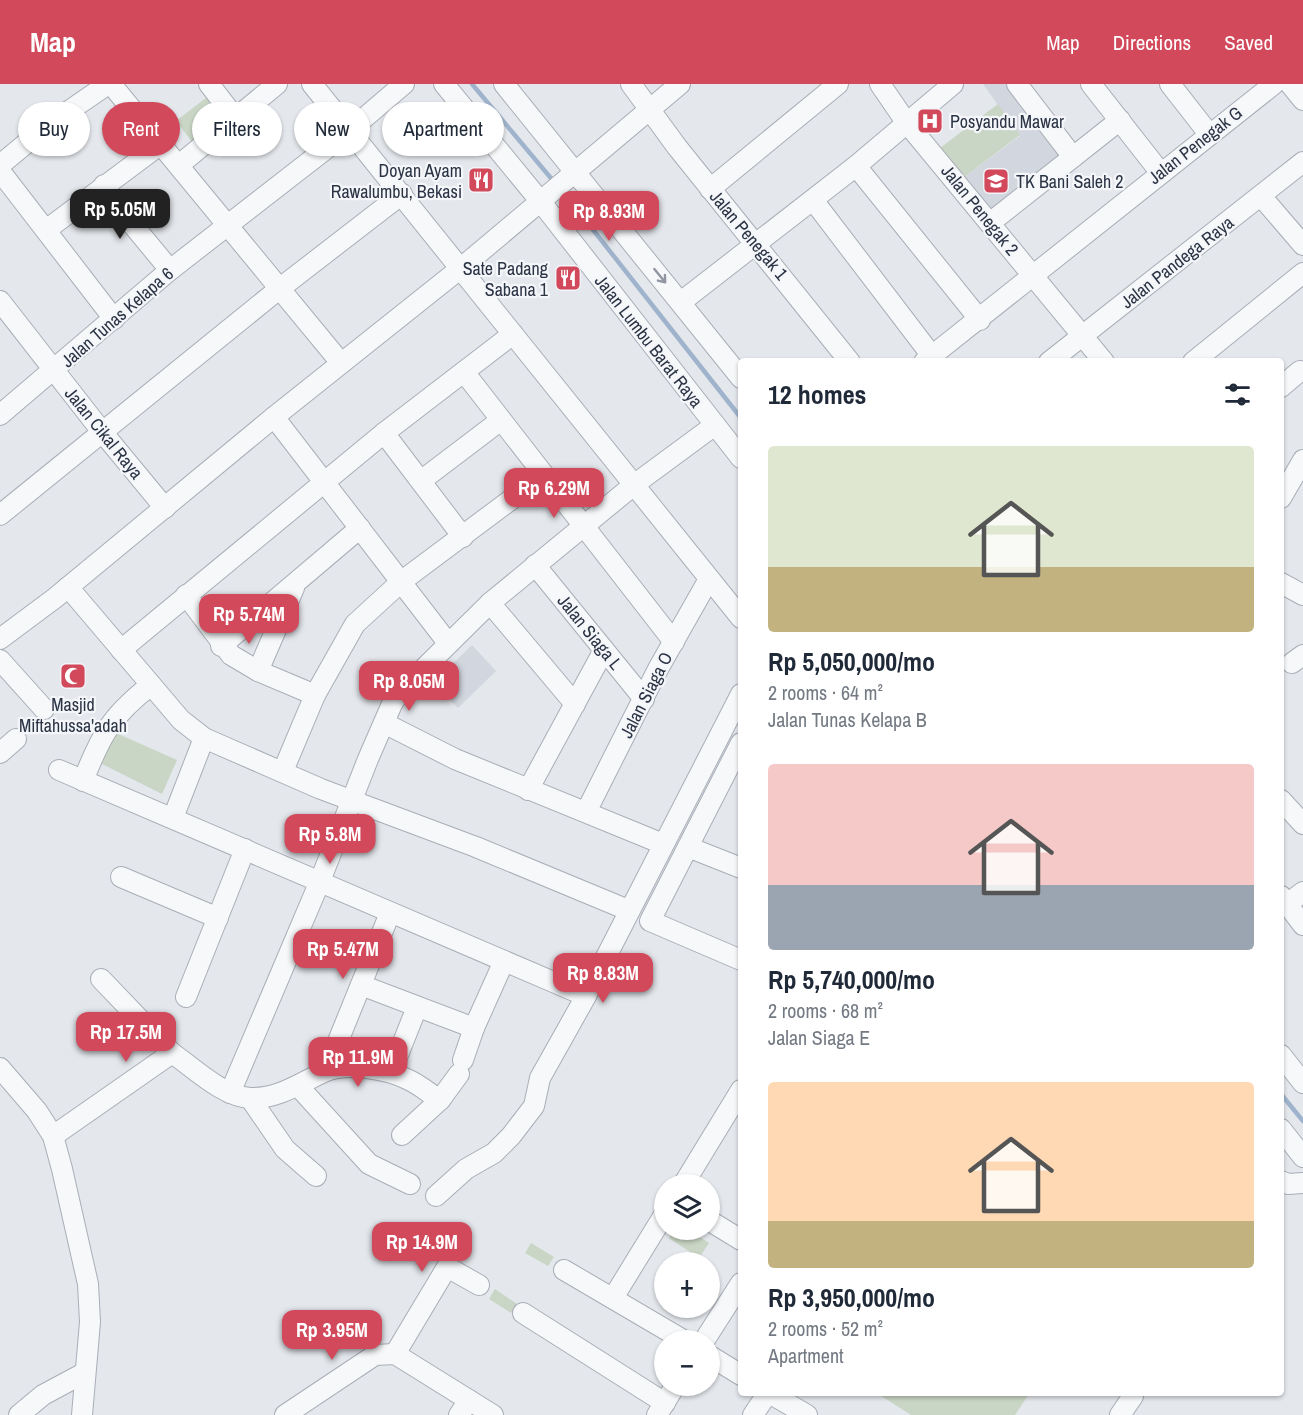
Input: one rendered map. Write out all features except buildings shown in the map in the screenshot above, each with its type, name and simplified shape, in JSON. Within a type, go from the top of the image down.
[{"type":"street","points":[[0,165],[47,126],[110,84],[125,102]]},
{"type":"street","points":[[209,84],[223,102]]},
{"type":"street","points":[[256,102],[277,84]]},
{"type":"street","points":[[312,84],[326,102]]},
{"type":"street","name":"Jalan Tunas Kelapa 6","points":[[370,113],[404,84]]},
{"type":"street","name":"Jalan Lumbu Barat Raya","points":[[444,84],[545,199],[738,454]]},
{"type":"street","points":[[504,84],[573,177],[681,302],[738,374]]},
{"type":"street","name":"Jalan Penegak 1","points":[[631,84],[710,189],[757,243],[847,358]]},
{"type":"street","points":[[0,639],[68,587],[274,417],[573,177],[649,108],[680,84]]},
{"type":"street","points":[[710,189],[838,84]]},
{"type":"street","name":"Jalan Penegak 2","points":[[880,84],[906,122],[991,222],[1101,358]]},
{"type":"street","points":[[681,302],[856,166],[953,84]]},
{"type":"street","points":[[1017,84],[1073,157]]},
{"type":"street","points":[[1091,84],[1160,172]]},
{"type":"street","points":[[1170,84],[1209,134]]},
{"type":"street","name":"Jalan Penegak G","points":[[928,358],[980,320],[1032,274],[1274,84]]},
{"type":"street","points":[[1290,84],[1303,100]]},
{"type":"street","points":[[991,222],[1120,120]]},
{"type":"street","points":[[178,165],[192,154]]},
{"type":"street","points":[[46,231],[144,156]]},
{"type":"street","points":[[171,156],[341,363]]},
{"type":"street","name":"Jalan Tunas Kelapa 6","points":[[0,415],[170,270],[317,156]]},
{"type":"street","points":[[370,156],[738,614]]},
{"type":"street","name":"Jalan Pandega Raya","points":[[1054,358],[1303,162]]},
{"type":"street","points":[[856,166],[980,320]]},
{"type":"street","points":[[0,171],[114,319]]},
{"type":"street","points":[[104,185],[118,207],[170,270]]},
{"type":"street","points":[[0,515],[279,289],[402,194]]},
{"type":"street","points":[[1261,196],[1303,245]]},
{"type":"street","points":[[813,200],[928,358]]},
{"type":"street","points":[[1198,358],[1303,273]]},
{"type":"street","name":"Jalan Cikal Raya","points":[[0,301],[165,508]]},
{"type":"street","points":[[121,650],[384,433],[513,334]]},
{"type":"street","points":[[1284,384],[1300,371]]},
{"type":"street","points":[[464,372],[674,642]]},
{"type":"street","points":[[274,417],[448,643]]},
{"type":"street","points":[[422,480],[501,420]]},
{"type":"street","points":[[230,1093],[392,704],[409,681],[490,603],[634,484],[715,425]]},
{"type":"street","points":[[384,433],[422,480],[463,537]]},
{"type":"street","points":[[1284,493],[1303,460]]},
{"type":"street","points":[[283,771],[315,695],[355,624],[402,581],[544,475]]},
{"type":"street","points":[[221,646],[360,528]]},
{"type":"street","name":"Jalan Siaga L","points":[[535,565],[644,699]]},
{"type":"street","name":"Jalan Siaga O","points":[[586,812],[709,579]]},
{"type":"street","points":[[258,671],[296,584]]},
{"type":"street","points":[[1284,585],[1303,595]]},
{"type":"street","points":[[68,587],[182,720],[204,738],[353,801],[476,847],[628,910]]},
{"type":"street","points":[[186,595],[221,646],[241,662],[315,695]]},
{"type":"street","points":[[490,603],[574,704]]},
{"type":"street","points":[[528,790],[604,650]]},
{"type":"street","points":[[0,660],[44,709]]},
{"type":"street","points":[[83,781],[105,730],[117,715],[151,685]]},
{"type":"street","points":[[436,1196],[466,1169],[494,1153],[534,1106],[540,1078],[586,996],[628,910],[738,700]]},
{"type":"street","points":[[384,723],[455,759],[663,844]]},
{"type":"street","points":[[173,818],[204,738]]},
{"type":"street","points":[[0,753],[16,739]]},
{"type":"street","points":[[738,749],[650,921],[738,959]]},
{"type":"street","points":[[59,770],[586,996]]},
{"type":"street","points":[[1284,803],[1303,824]]},
{"type":"street","points":[[688,847],[738,867]]},
{"type":"street","points":[[186,997],[245,849]]},
{"type":"street","points":[[121,877],[218,918]]},
{"type":"street","points":[[1303,892],[1284,900],[1303,925]]},
{"type":"street","points":[[330,1061],[390,913]]},
{"type":"street","points":[[402,1135],[440,1100],[461,1067],[474,1028],[504,961]]},
{"type":"street","points":[[101,979],[172,1053],[230,1093],[250,1098],[269,1096],[298,1086],[326,1071],[345,1068],[363,1069],[401,1077],[440,1100]]},
{"type":"street","points":[[361,985],[474,1028]]},
{"type":"street","points":[[394,1065],[417,1007]]},
{"type":"street","points":[[53,1136],[172,1053]]},
{"type":"street","points":[[1284,1059],[1303,1083]]},
{"type":"street","points":[[0,1068],[37,1111],[53,1136],[88,1284],[90,1322],[82,1415]]},
{"type":"street","points":[[298,1086],[369,1164],[410,1184]]},
{"type":"street","points":[[250,1098],[285,1149],[316,1176]]},
{"type":"street","points":[[691,1174],[734,1117],[738,1102]]},
{"type":"street","points":[[1284,1133],[1303,1157]]},
{"type":"street","points":[[1284,1182],[1303,1183]]},
{"type":"street","points":[[720,1227],[738,1238]]},
{"type":"street","points":[[613,1298],[654,1231]]},
{"type":"street","points":[[395,1354],[447,1267],[479,1285]]},
{"type":"street","points":[[564,1270],[667,1330]]},
{"type":"street","points":[[711,1330],[738,1288]]},
{"type":"street","points":[[523,1313],[666,1401]]},
{"type":"street","points":[[285,1415],[375,1355],[395,1354],[464,1407],[493,1415]]},
{"type":"street","points":[[720,1362],[738,1373]]},
{"type":"street","points":[[19,1415],[43,1395],[84,1373]]},
{"type":"street","points":[[753,1415],[767,1396]]},
{"type":"street","points":[[773,1396],[807,1415]]},
{"type":"street","points":[[1120,1415],[1133,1396]]},
{"type":"shaded area","points":[[983,84],[1012,84],[1065,157],[989,213],[963,178],[1020,136]]},
{"type":"shaded area","points":[[472,645],[496,671],[458,708],[433,683]]},
{"type":"green space","points":[[211,94],[217,102],[201,102]]},
{"type":"green space","points":[[998,104],[1020,135],[963,178],[940,148]]},
{"type":"green space","points":[[192,109],[192,142],[180,126],[180,118]]},
{"type":"green space","points":[[116,733],[177,760],[162,794],[98,762]]},
{"type":"green space","points":[[672,1240],[704,1240],[709,1243],[703,1252],[690,1252]]},
{"type":"green space","points":[[531,1243],[554,1257],[548,1266],[525,1253]]},
{"type":"green space","points":[[495,1289],[517,1304],[511,1313],[489,1299]]},
{"type":"green space","points":[[881,1396],[1028,1396],[1015,1415],[911,1415]]},
{"type":"waterway","points":[[472,84],[555,183]]},
{"type":"waterway","points":[[561,189],[738,414]]},
{"type":"waterway","points":[[1284,1098],[1303,1121]]},
{"type":"place","name":"Posyandu Mawar","points":[[930,121]]},
{"type":"place","name":"Doyan Ayam Rawalumbu, Bekasi","points":[[481,180]]},
{"type":"place","name":"TK Bani Saleh 2","points":[[996,181]]},
{"type":"place","name":"Sate Padang Sabana 1","points":[[568,278]]},
{"type":"place","name":"Masjid Miftahussa'adah","points":[[73,676]]}]
